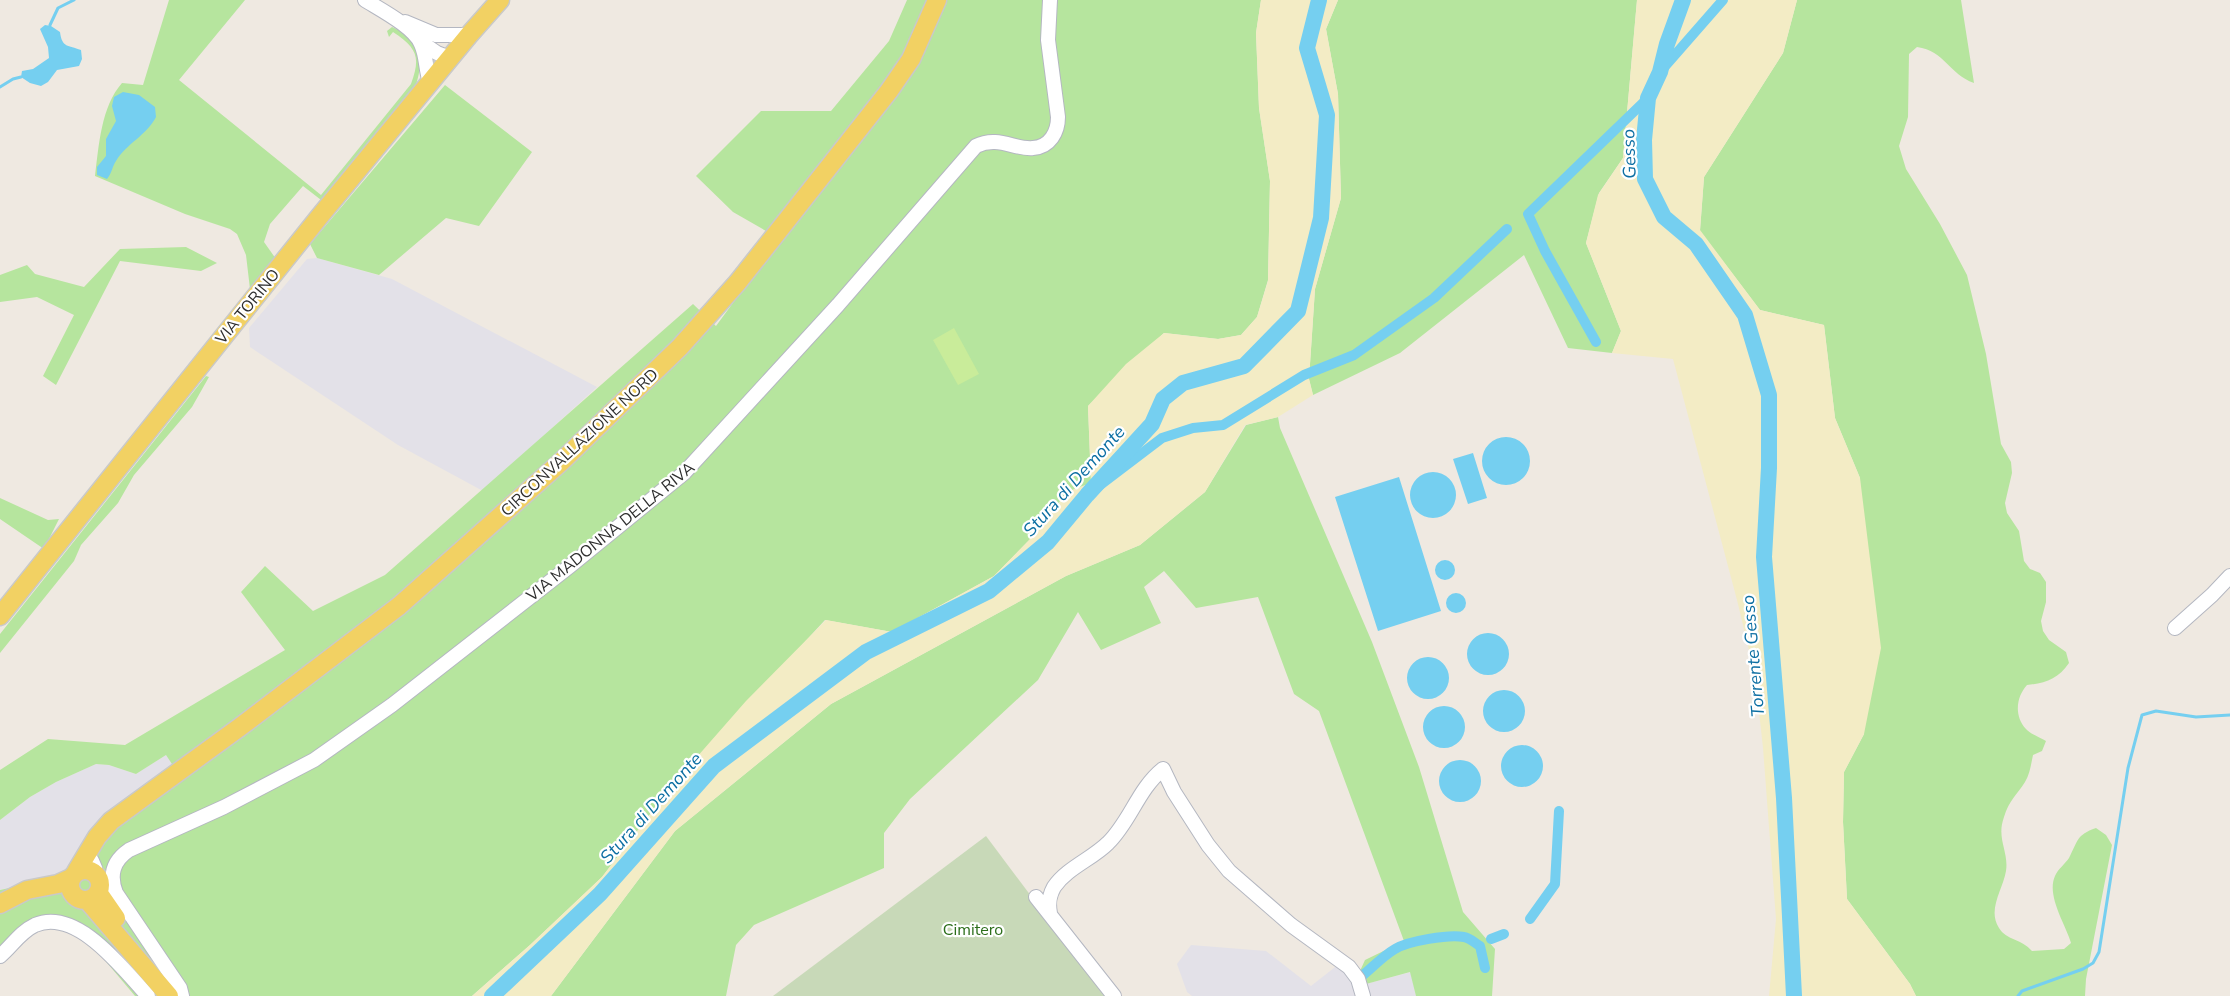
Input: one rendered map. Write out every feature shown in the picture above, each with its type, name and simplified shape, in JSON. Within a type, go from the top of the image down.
[{"type":"main road","name":"VIA TORINO","points":[[0,616],[205,359],[469,34],[500,0]]},
{"type":"main road","name":"CIRCONVALLAZIONE NORD","points":[[85,879],[105,842],[136,804],[399,606],[561,462],[680,346],[738,282],[889,91],[911,59],[937,0]]},
{"type":"main road","points":[[0,904],[23,894],[46,891],[85,879],[160,994]]},
{"type":"street","points":[[365,0],[393,17],[436,35],[469,34]]},
{"type":"street","name":"VIA MADONNA DELLA RIVA","points":[[182,996],[175,980],[112,884],[112,873],[121,855],[129,849],[224,807],[314,760],[392,705],[570,566],[684,473],[838,305],[976,146],[982,143],[1007,142],[1031,148],[1053,137],[1058,126],[1058,117],[1048,40],[1050,0]]},
{"type":"street","points":[[393,17],[421,42],[437,53],[450,58]]},
{"type":"street","points":[[436,35],[450,58]]},
{"type":"street","points":[[421,42],[425,56],[425,69],[430,82]]},
{"type":"street","points":[[2175,628],[2230,576]]},
{"type":"street","points":[[1050,913],[1049,900],[1055,886],[1117,834],[1148,784],[1162,769],[1208,845],[1229,871],[1291,925],[1349,967],[1358,979],[1363,996]]},
{"type":"street","points":[[1036,897],[1114,996]]},
{"type":"street","points":[[0,956],[15,940],[36,925],[46,922],[69,924],[96,942],[160,994]]},
{"type":"shaded area","points":[[317,258],[392,279],[597,387],[483,491],[398,445],[250,347],[249,328],[307,259]]},
{"type":"shaded area","points":[[166,755],[175,767],[74,868],[60,877],[0,890],[0,820],[30,797],[96,764],[109,765],[136,774]]},
{"type":"shaded area","points":[[1191,945],[1266,951],[1311,986],[1339,964],[1366,984],[1411,972],[1416,996],[1192,996],[1187,992],[1177,964]]},
{"type":"green space","points":[[169,0],[245,0],[179,80],[321,195],[411,84],[416,67],[415,54],[401,38],[393,32],[389,37],[387,31],[392,27],[403,33],[416,47],[419,56],[419,74],[412,96],[325,203],[303,186],[270,224],[264,242],[276,259],[250,289],[246,255],[237,234],[230,229],[185,214],[95,176],[102,127],[109,103],[122,83],[143,85]]},
{"type":"green space","points":[[907,0],[1261,0],[1256,33],[1259,108],[1270,181],[1268,280],[1257,317],[1241,335],[1218,339],[1164,333],[1088,406],[1091,483],[1067,492],[1035,534],[994,576],[892,632],[825,620],[670,788],[602,877],[472,996],[135,996],[71,920],[54,917],[0,948],[0,890],[60,877],[174,767],[166,755],[136,774],[109,765],[96,764],[30,797],[0,820],[0,770],[48,739],[125,745],[285,650],[241,592],[265,566],[313,611],[385,575],[693,304],[716,326],[780,239],[733,212],[696,176],[761,111],[831,111],[889,41]]},
{"type":"green space","points":[[1338,0],[1637,0],[1623,158],[1599,193],[1586,243],[1621,331],[1612,353],[1568,348],[1524,255],[1400,353],[1313,395],[1309,379],[1315,289],[1341,198],[1338,94],[1326,29]]},
{"type":"green space","points":[[1797,0],[1961,0],[1974,83],[1958,74],[1934,53],[1917,47],[1909,54],[1908,117],[1899,146],[1906,169],[1940,224],[1967,275],[1986,354],[2001,444],[2011,462],[2012,473],[2005,503],[2007,513],[2019,531],[2024,561],[2030,569],[2040,573],[2046,582],[2046,602],[2041,621],[2043,631],[2049,640],[2066,652],[2069,663],[2051,679],[2027,685],[2019,701],[2018,713],[2022,724],[2030,732],[2046,741],[2042,751],[2033,755],[2027,779],[2004,817],[2001,832],[2006,871],[1995,907],[1996,921],[2002,932],[2032,951],[2064,949],[2071,943],[2055,901],[2053,884],[2055,876],[2069,858],[2081,836],[2096,828],[2106,835],[2112,845],[2086,979],[2085,996],[1916,996],[1910,984],[1847,899],[1843,822],[1844,772],[1864,734],[1860,478],[1835,418],[1824,325],[1760,310],[1700,231],[1704,177],[1783,53]]},
{"type":"green space","points":[[445,85],[532,152],[479,226],[446,218],[379,275],[317,258],[310,244]]},
{"type":"green space","points":[[186,247],[217,263],[201,271],[120,261],[56,385],[43,376],[74,315],[37,297],[0,302],[0,275],[27,265],[35,274],[84,287],[120,249]]},
{"type":"green space","points":[[954,328],[979,374],[958,385],[933,340]]},
{"type":"green space","points":[[206,376],[209,377],[192,407],[134,475],[118,503],[81,545],[74,561],[0,653],[0,634]]},
{"type":"green space","points":[[1278,417],[1280,428],[1372,642],[1419,767],[1463,912],[1495,949],[1492,996],[1416,996],[1410,972],[1366,984],[1360,971],[1365,960],[1404,941],[1319,711],[1294,694],[1258,597],[1196,608],[1164,571],[1144,587],[1161,623],[1101,650],[1078,612],[1038,680],[910,799],[884,833],[884,868],[754,925],[736,945],[726,996],[551,996],[675,831],[831,704],[1066,576],[1140,545],[1205,492],[1246,425]]},
{"type":"green space","points":[[0,498],[48,520],[59,519],[44,549],[0,519]]},
{"type":"green space","name":"Cimitero","points":[[986,836],[1106,996],[773,996]]},
{"type":"sand","points":[[1261,0],[1338,0],[1326,29],[1338,94],[1341,198],[1315,289],[1309,379],[1313,395],[1278,417],[1245,425],[1205,492],[1140,545],[1066,576],[831,704],[675,831],[551,996],[472,996],[602,877],[682,774],[746,701],[826,620],[892,632],[994,576],[1035,534],[1067,492],[1091,483],[1088,406],[1126,364],[1164,333],[1218,339],[1241,335],[1257,317],[1268,281],[1270,181],[1259,108],[1256,33]]},
{"type":"sand","points":[[1637,0],[1797,0],[1783,53],[1704,177],[1700,230],[1760,310],[1824,325],[1835,418],[1860,478],[1881,648],[1864,734],[1844,772],[1843,822],[1847,899],[1910,984],[1916,996],[1769,996],[1776,919],[1763,748],[1755,675],[1737,600],[1673,359],[1612,353],[1621,331],[1586,243],[1598,195],[1623,158]]},
{"type":"water","points":[[45,25],[60,32],[62,41],[66,45],[81,50],[82,59],[79,66],[57,70],[48,82],[41,86],[21,77],[22,71],[33,69],[49,58],[48,47],[40,29]]},
{"type":"water","points":[[123,92],[139,95],[155,107],[156,117],[120,155],[107,179],[97,175],[97,167],[106,156],[106,139],[116,121],[112,106],[114,97]]},
{"type":"water","points":[[1506,437],[1523,444],[1530,461],[1523,478],[1506,485],[1489,478],[1482,461],[1489,444]]},
{"type":"water","points":[[1473,453],[1487,498],[1468,504],[1453,459]]},
{"type":"water","points":[[1438,472],[1450,478],[1455,486],[1455,504],[1450,512],[1442,517],[1428,518],[1416,512],[1411,504],[1410,490],[1416,478],[1424,473]]},
{"type":"water","points":[[1399,477],[1441,611],[1378,631],[1335,497]]},
{"type":"water","points":[[1445,560],[1452,563],[1455,570],[1452,577],[1445,580],[1438,577],[1435,570],[1438,563]]},
{"type":"water","points":[[1456,593],[1463,596],[1466,603],[1463,610],[1456,613],[1449,610],[1446,603],[1449,596]]},
{"type":"water","points":[[1488,633],[1503,639],[1509,654],[1503,669],[1488,675],[1473,669],[1467,654],[1473,639]]},
{"type":"water","points":[[1428,657],[1443,663],[1449,678],[1443,693],[1428,699],[1413,693],[1407,678],[1413,663]]},
{"type":"water","points":[[1504,690],[1519,696],[1525,711],[1519,726],[1504,732],[1489,726],[1483,711],[1489,696]]},
{"type":"water","points":[[1444,706],[1459,712],[1465,727],[1459,742],[1444,748],[1429,742],[1423,727],[1429,712]]},
{"type":"water","points":[[1522,745],[1537,751],[1543,766],[1537,781],[1522,787],[1507,781],[1501,766],[1507,751]]},
{"type":"water","points":[[1460,760],[1475,766],[1481,781],[1475,796],[1460,802],[1445,796],[1439,781],[1445,766]]},
{"type":"waterway","points":[[50,25],[58,8],[74,0]]},
{"type":"waterway","name":"Stura di Demonte","points":[[492,996],[600,894],[714,766],[866,652],[989,591],[1048,542],[1087,495],[1152,424],[1163,399],[1183,383],[1244,366],[1298,311],[1321,218],[1327,115],[1307,48],[1319,0]]},
{"type":"waterway","name":"Torrente Gesso","points":[[1683,0],[1667,44],[1660,72],[1648,98],[1644,140],[1645,179],[1664,217],[1696,244],[1745,315],[1769,395],[1769,468],[1764,557],[1784,798],[1794,996]]},
{"type":"waterway","points":[[1660,72],[1723,0]]},
{"type":"waterway","points":[[0,87],[21,77]]},
{"type":"waterway","name":"Gesso","points":[[1596,342],[1545,251],[1528,214],[1648,98]]},
{"type":"waterway","points":[[1087,495],[1162,438],[1193,428],[1223,425],[1304,375],[1354,355],[1434,298],[1507,229]]},
{"type":"waterway","points":[[2018,996],[2022,991],[2083,969],[2093,963],[2099,952],[2128,768],[2142,715],[2156,711],[2196,717],[2230,715]]},
{"type":"waterway","points":[[1530,919],[1555,884],[1559,811]]},
{"type":"waterway","points":[[1491,939],[1504,934]]},
{"type":"waterway","points":[[1362,976],[1386,955],[1401,946],[1449,936],[1470,939],[1480,946],[1485,968]]}]
